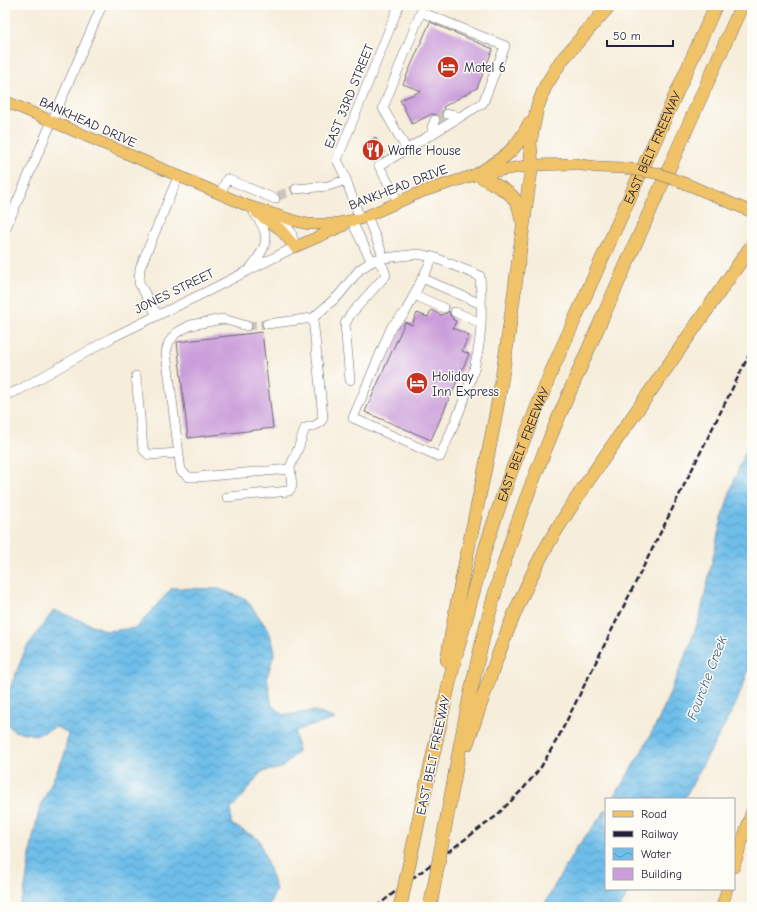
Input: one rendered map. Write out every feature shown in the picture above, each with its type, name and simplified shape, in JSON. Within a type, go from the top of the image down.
[{"type":"highway","points":[[522,229],[521,211],[513,196],[506,190],[485,180],[478,174],[502,159],[524,136],[545,87],[561,61],[610,5]]},
{"type":"highway","name":"EAST BELT FREEWAY","points":[[400,907],[438,728],[465,618],[486,546],[509,477],[552,370],[716,5]]},
{"type":"highway","name":"EAST BELT FREEWAY","points":[[430,907],[475,669],[501,572],[516,527],[553,429],[742,5]]},
{"type":"highway","points":[[438,728],[442,687],[449,645],[485,472],[499,395],[532,165],[530,143],[537,108]]},
{"type":"highway","points":[[454,780],[490,674],[505,635],[531,576],[566,514],[586,484],[752,245]]},
{"type":"highway","points":[[733,273],[752,259]]},
{"type":"main road","name":"BANKHEAD DRIVE","points":[[5,101],[248,206],[295,221],[317,224],[333,224],[360,219],[398,201],[478,174],[532,165],[575,164],[624,168],[656,173],[689,185],[752,212]]},
{"type":"main road","name":"BANKHEAD DRIVE","points":[[248,206],[280,229],[295,247]]},
{"type":"main road","name":"JONES STREET","points":[[295,247],[360,219]]},
{"type":"main road","points":[[735,865],[752,810]]},
{"type":"main road","points":[[722,907],[727,890]]},
{"type":"street","points":[[5,230],[102,5]]},
{"type":"street","name":"EAST 33RD STREET","points":[[360,219],[337,160],[399,5]]},
{"type":"street","points":[[398,201],[379,166],[407,150],[432,135],[483,103],[505,46],[421,12],[383,108],[407,150]]},
{"type":"street","points":[[446,114],[452,114],[459,118]]},
{"type":"street","points":[[432,135],[432,127],[435,120]]},
{"type":"street","points":[[156,315],[139,282],[140,268],[178,177]]},
{"type":"street","points":[[220,194],[227,179],[276,198],[267,212]]},
{"type":"street","points":[[296,189],[328,186],[346,180]]},
{"type":"street","points":[[248,206],[262,224],[266,235],[266,241],[261,253],[250,269]]},
{"type":"street","points":[[280,217],[291,232],[295,247]]},
{"type":"street","points":[[350,380],[345,324],[350,315],[386,275],[377,260],[360,219]]},
{"type":"street","points":[[360,219],[377,260]]},
{"type":"street","name":"JONES STREET","points":[[5,395],[19,390],[112,337],[295,247]]},
{"type":"street","points":[[267,324],[313,318],[339,295],[360,269],[377,260],[418,254],[433,257],[480,276],[481,323],[476,359],[466,397],[440,457],[353,418],[392,326],[405,313],[433,257]]},
{"type":"street","points":[[422,278],[481,304]]},
{"type":"street","points":[[414,295],[444,308]]},
{"type":"street","points":[[455,312],[481,323]]},
{"type":"street","points":[[228,497],[289,491],[292,486],[290,469],[305,428],[317,425],[323,418],[313,318]]},
{"type":"street","points":[[247,326],[223,319],[191,325],[176,333],[169,342],[166,352],[181,471],[189,477],[290,469]]},
{"type":"street","points":[[136,376],[143,449],[148,455],[178,453]]},
{"type":"water","name":"Fourche Creek","points":[[752,434],[752,661],[736,704],[685,798],[614,798],[659,719],[689,647],[700,616],[719,530],[731,489]]},
{"type":"water","points":[[172,588],[219,589],[246,599],[269,631],[275,651],[267,677],[272,706],[285,715],[315,711],[335,719],[295,732],[298,751],[282,768],[261,772],[231,809],[231,824],[259,839],[276,890],[268,907],[18,907],[24,894],[33,837],[40,807],[64,756],[68,733],[56,727],[37,735],[13,731],[6,721],[8,693],[26,648],[54,610],[107,631],[136,628]]},
{"type":"water","points":[[605,811],[605,890],[629,890],[620,907],[543,907],[577,847]]},
{"type":"building","name":"Motel 6","points":[[430,22],[493,49],[477,88],[443,107],[444,109],[441,114],[444,119],[441,120],[438,115],[432,114],[412,124],[400,100],[421,91],[403,84]]},
{"type":"building","name":"Waffle House","points":[[375,137],[385,153],[371,161],[362,146]]},
{"type":"building","name":"Holiday Inn Express","points":[[431,310],[441,315],[449,311],[453,318],[452,319],[456,321],[453,328],[469,335],[462,351],[469,354],[431,440],[365,412],[405,322],[412,325],[417,313],[428,317]]},
{"type":"building","points":[[262,332],[273,428],[188,438],[177,342]]},
{"type":"tunnel","points":[[435,120],[447,114]]},
{"type":"tunnel","points":[[278,196],[296,189]]},
{"type":"tunnel","points":[[247,326],[267,324]]},
{"type":"railway","points":[[376,907],[495,817],[523,789],[541,767],[559,736],[752,349]]},
{"type":"place","name":"Motel 6","points":[[448,67]]},
{"type":"place","name":"Waffle House","points":[[373,150]]},
{"type":"place","name":"Holiday Inn Express","points":[[417,383]]}]
